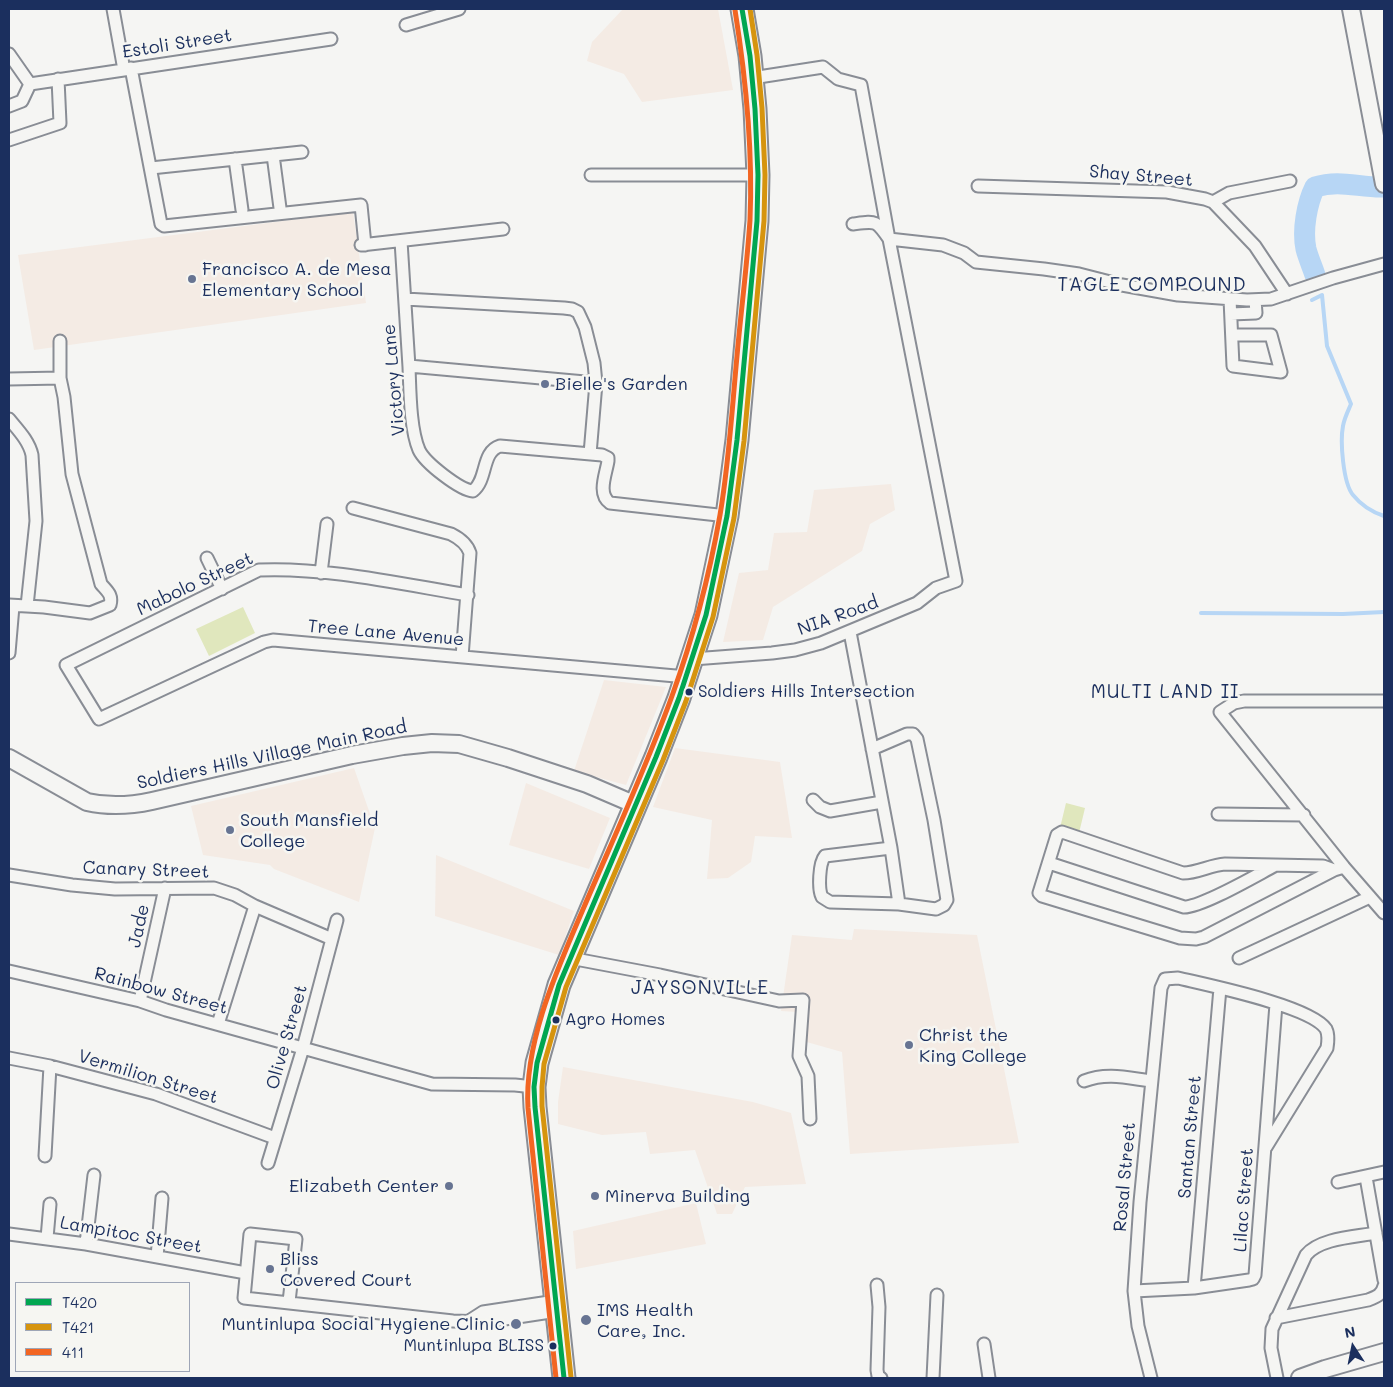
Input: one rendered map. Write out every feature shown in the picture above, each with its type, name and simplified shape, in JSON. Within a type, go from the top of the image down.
[{"type":"highway","points":[[564,1378],[534,1087],[540,1052],[559,985],[656,757],[690,668],[706,615],[727,516],[737,440],[755,249],[758,175],[752,78],[742,9]]},
{"type":"street","points":[[113,9],[151,168],[160,220],[164,226],[361,205],[363,245],[503,229]]},
{"type":"street","points":[[406,25],[459,9]]},
{"type":"street","points":[[1351,9],[1383,179]]},
{"type":"street","name":"Estoli Street","points":[[30,84],[330,39]]},
{"type":"street","points":[[9,54],[30,84],[22,101],[9,106]]},
{"type":"street","points":[[752,78],[823,67],[838,79],[861,86],[889,239]]},
{"type":"street","points":[[9,140],[60,123],[58,79]]},
{"type":"street","points":[[151,168],[302,152]]},
{"type":"street","points":[[273,155],[280,208]]},
{"type":"street","points":[[235,159],[242,210]]},
{"type":"street","points":[[591,175],[758,175]]},
{"type":"street","points":[[1213,202],[1229,193],[1290,181]]},
{"type":"street","name":"Shay Street","points":[[978,186],[1167,192],[1205,199],[1213,202],[1255,246],[1287,294]]},
{"type":"street","points":[[853,224],[873,222],[885,231],[889,239]]},
{"type":"street","points":[[889,239],[943,245],[964,253],[976,262],[1078,274],[1170,294],[1255,300],[1271,299],[1333,278],[1384,264]]},
{"type":"street","name":"NIA Road","points":[[690,668],[796,650],[821,643],[917,603],[936,588],[956,582],[889,239]]},
{"type":"street","name":"Victory Lane","points":[[401,241],[410,399],[418,448],[422,456],[463,489],[473,491],[481,483],[489,455],[494,448],[500,446],[590,454]]},
{"type":"street","points":[[1230,298],[1233,366],[1281,372],[1271,335],[1232,335]]},
{"type":"street","points":[[405,299],[572,309],[578,312],[590,344],[596,383],[590,454],[602,455],[608,458],[603,492],[605,500],[610,503],[727,516]]},
{"type":"street","points":[[1231,314],[1256,313],[1255,300]]},
{"type":"street","points":[[9,653],[11,605],[90,613],[110,605],[111,601],[110,595],[101,584],[72,474],[64,397],[60,378],[60,341]]},
{"type":"street","points":[[409,366],[596,383]]},
{"type":"street","points":[[9,379],[60,378]]},
{"type":"street","points":[[9,419],[24,438],[32,455],[36,521],[27,606]]},
{"type":"street","points":[[353,508],[452,534],[459,538],[468,548],[470,553],[468,594],[462,657]]},
{"type":"street","points":[[321,573],[326,524]]},
{"type":"street","points":[[208,558],[222,589]]},
{"type":"street","name":"Mabolo Street","points":[[99,719],[66,665],[259,570],[282,569],[321,573],[468,594]]},
{"type":"street","points":[[850,632],[891,848],[899,904]]},
{"type":"street","name":"Tree Lane Avenue","points":[[99,719],[264,642],[273,640],[462,657],[690,668]]},
{"type":"street","points":[[1384,701],[1244,701],[1234,703],[1220,712],[1304,815],[1339,868],[1384,913]]},
{"type":"street","points":[[872,749],[907,734],[913,734],[917,739],[947,900],[944,905],[936,909],[899,904],[830,902],[822,897],[820,889],[822,860],[825,856],[891,848]]},
{"type":"street","name":"Soldiers Hills Village Main Road","points":[[9,758],[87,802],[116,806],[152,802],[394,747],[432,743],[459,744],[588,784],[636,805]]},
{"type":"street","points":[[813,800],[820,807],[830,811],[882,802]]},
{"type":"street","points":[[1218,814],[1304,815]]},
{"type":"street","points":[[1062,832],[1183,872],[1197,871],[1218,864],[1339,868],[1204,937],[1188,939],[1041,895],[1040,889],[1057,835],[1062,832]]},
{"type":"street","points":[[1049,863],[1184,907],[1203,902],[1275,866]]},
{"type":"street","name":"Canary Street","points":[[9,875],[80,886],[115,889],[214,888],[235,895],[255,906],[332,939]]},
{"type":"street","name":"Jade","points":[[140,1001],[165,888]]},
{"type":"street","points":[[1239,958],[1370,897]]},
{"type":"street","points":[[218,1024],[255,906]]},
{"type":"street","name":"Olive Street","points":[[268,1163],[303,1048],[337,920]]},
{"type":"street","points":[[570,958],[779,1001],[803,1000],[799,1056],[808,1076],[810,1119]]},
{"type":"street","name":"Rainbow Street","points":[[9,971],[140,1001],[303,1048]]},
{"type":"street","name":"Rosal Street","points":[[1151,1378],[1138,1326],[1134,1292],[1140,1202],[1161,988],[1166,979],[1178,978],[1220,988]]},
{"type":"street","points":[[1220,988],[1305,1014],[1320,1023],[1327,1030],[1327,1048],[1266,1147]]},
{"type":"street","name":"Santan Street","points":[[1194,1288],[1220,988]]},
{"type":"street","name":"Lilac Street","points":[[1134,1292],[1194,1288],[1249,1280],[1255,1275],[1276,1004]]},
{"type":"street","points":[[303,1048],[432,1084],[534,1087]]},
{"type":"street","name":"Vermilion Street","points":[[9,1058],[50,1066],[156,1094],[275,1138]]},
{"type":"street","points":[[45,1156],[50,1066]]},
{"type":"street","points":[[1084,1081],[1114,1075],[1151,1081]]},
{"type":"street","points":[[1338,1182],[1384,1172]]},
{"type":"street","points":[[86,1244],[94,1176]]},
{"type":"street","points":[[1366,1177],[1384,1280]]},
{"type":"street","points":[[157,1257],[162,1198]]},
{"type":"street","points":[[48,1238],[50,1204]]},
{"type":"street","points":[[1277,1378],[1271,1338],[1272,1329],[1310,1251],[1320,1244],[1376,1233]]},
{"type":"street","name":"Lampitoc Street","points":[[9,1234],[86,1244],[246,1273]]},
{"type":"street","points":[[289,1302],[296,1238],[250,1234],[244,1298],[438,1320],[485,1322],[556,1306]]},
{"type":"street","points":[[877,1285],[879,1307],[877,1370],[878,1376],[881,1378]]},
{"type":"street","points":[[1276,1318],[1368,1300],[1382,1292],[1384,1286]]},
{"type":"street","points":[[933,1378],[936,1295]]},
{"type":"street","points":[[984,1344],[989,1378]]},
{"type":"street","points":[[1300,1378],[1384,1352]]},
{"type":"shaded area","points":[[623,9],[718,9],[733,90],[642,102],[624,74],[587,61],[592,42]]},
{"type":"shaded area","name":"Francisco A. de Mesa Elementary School","points":[[353,212],[366,303],[34,350],[18,255]]},
{"type":"shaded area","points":[[891,484],[895,510],[870,524],[862,551],[773,607],[763,640],[723,642],[739,573],[768,570],[774,533],[807,532],[814,490]]},
{"type":"shaded area","points":[[604,680],[666,687],[626,785],[574,771]]},
{"type":"shaded area","points":[[675,748],[780,762],[792,838],[755,836],[751,862],[728,878],[707,879],[712,820],[653,807]]},
{"type":"shaded area","points":[[354,768],[375,828],[359,902],[274,869],[270,865],[203,855],[191,806]]},
{"type":"shaded area","points":[[526,783],[610,818],[589,869],[509,845]]},
{"type":"shaded area","points":[[436,855],[574,911],[559,955],[435,916]]},
{"type":"shaded area","name":"Christ the King College","points":[[854,929],[977,935],[1019,1143],[850,1154],[842,1052],[796,1039],[798,1012],[781,1011],[792,935],[852,940]]},
{"type":"shaded area","points":[[563,1067],[753,1102],[791,1113],[806,1184],[745,1187],[732,1214],[717,1214],[695,1150],[650,1154],[646,1132],[602,1135],[558,1124],[558,1102]]},
{"type":"shaded area","points":[[696,1203],[706,1244],[576,1269],[573,1231]]},
{"type":"green space","points":[[243,607],[255,633],[209,656],[196,629]]},
{"type":"green space","points":[[1066,803],[1085,808],[1079,833],[1060,828]]},
{"type":"waterway","points":[[1315,275],[1305,242],[1305,225],[1315,187],[1333,184],[1384,187]]},
{"type":"waterway","points":[[1312,300],[1322,295],[1327,346],[1351,404],[1344,421],[1342,433],[1343,462],[1347,481],[1353,495],[1360,502],[1384,516]]},
{"type":"waterway","points":[[1201,613],[1343,614],[1384,612]]},
{"type":"transit line","name":"T420","points":[[564,1378],[535,1107],[534,1087],[537,1063],[559,985],[656,757],[679,698],[706,615],[727,516],[737,440],[757,221],[758,175],[755,109],[750,56],[742,9]]},
{"type":"transit line","name":"T421","points":[[571,1377],[542,1106],[544,1064],[566,987],[663,760],[686,701],[713,617],[734,518],[744,441],[764,221],[765,175],[762,108],[750,9]]},
{"type":"transit line","name":"411","points":[[556,1378],[528,1108],[531,1057],[537,1031],[554,980],[641,776],[680,674],[694,630],[716,538],[728,456],[751,194],[748,115],[735,10]]},
{"type":"place","name":"Francisco A. de Mesa Elementary School","points":[[192,279]]},
{"type":"place","name":"Bielle's Garden","points":[[545,384]]},
{"type":"place","name":"Soldiers Hills Intersection","points":[[689,692]]},
{"type":"place","name":"South Mansfield College","points":[[230,830]]},
{"type":"place","name":"Agro Homes","points":[[556,1020]]},
{"type":"place","name":"Christ the King College","points":[[909,1045]]},
{"type":"place","name":"Elizabeth Center","points":[[449,1186]]},
{"type":"place","name":"Minerva Building","points":[[595,1196]]},
{"type":"place","name":"Bliss Covered Court","points":[[270,1269]]},
{"type":"place","name":"IMS Health Care, Inc.","points":[[586,1320]]},
{"type":"place","name":"Muntinlupa Social Hygiene Clinic","points":[[516,1324]]},
{"type":"place","name":"Muntinlupa BLISS","points":[[553,1346]]},
{"type":"district","name":"TAGLE COMPOUND","points":[[1152,285]]},
{"type":"district","name":"MULTI LAND II","points":[[1165,692]]},
{"type":"district","name":"JAYSONVILLE","points":[[700,988]]}]
